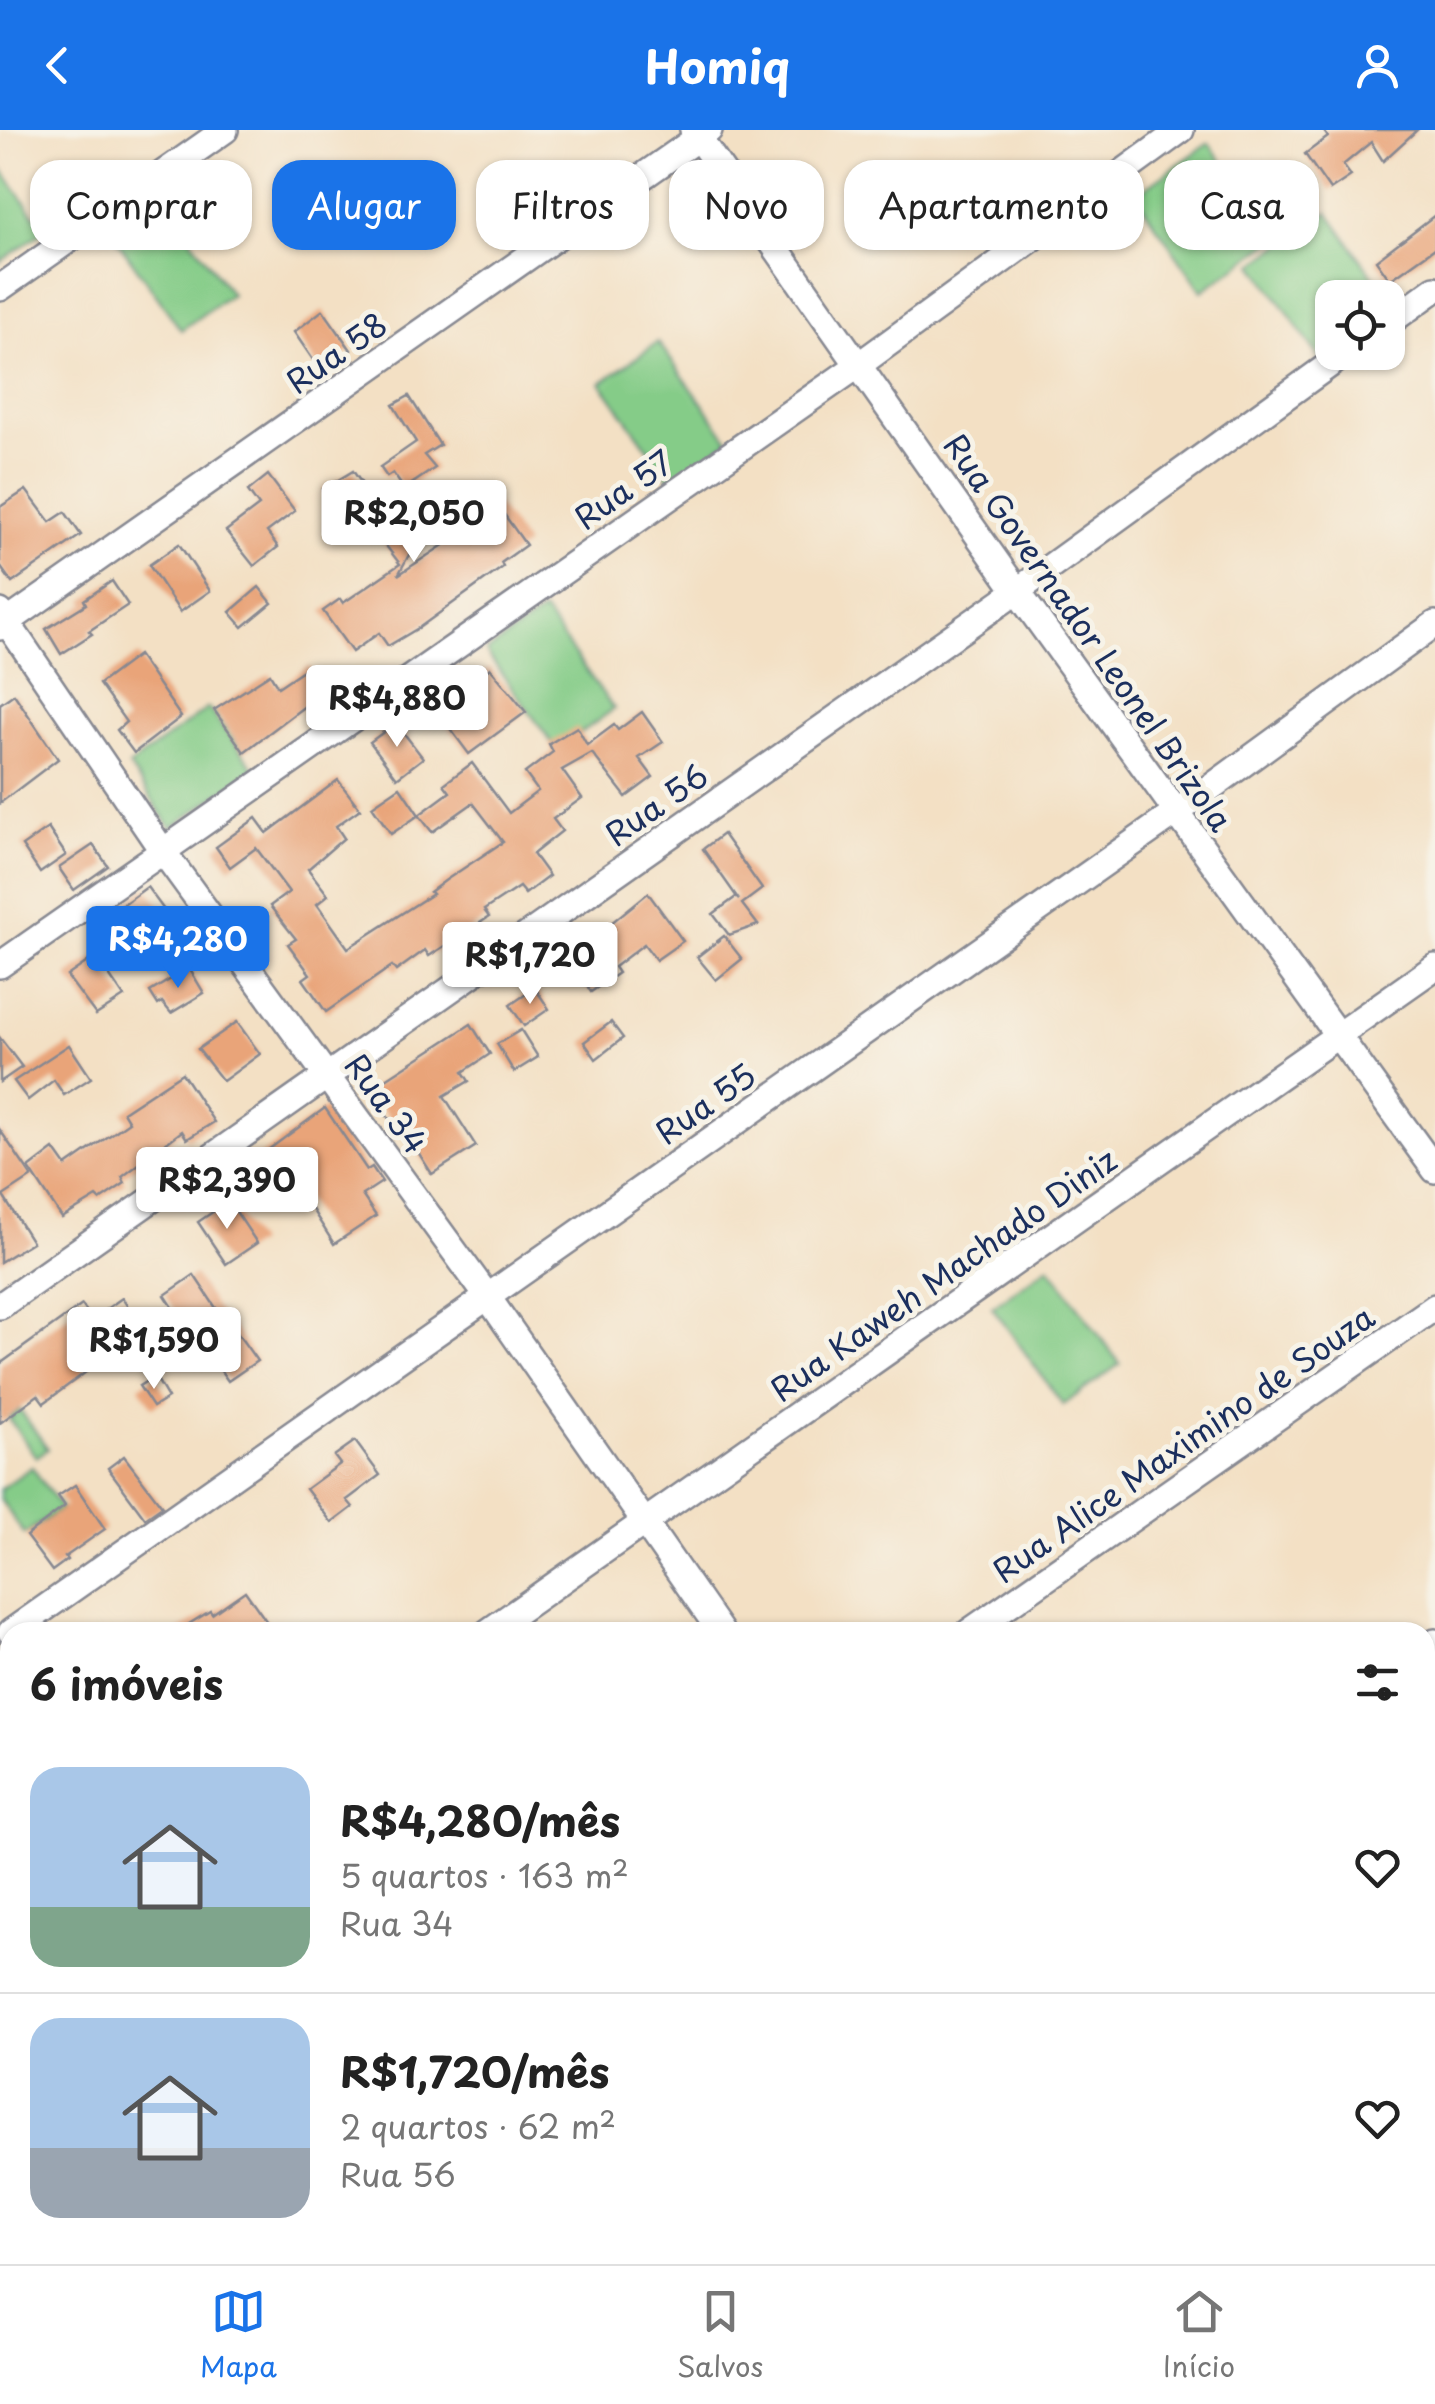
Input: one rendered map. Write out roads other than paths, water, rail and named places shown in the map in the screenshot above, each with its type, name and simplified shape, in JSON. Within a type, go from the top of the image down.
[{"type":"street","points":[[0,288],[226,130]]},
{"type":"street","name":"Rua 57","points":[[0,965],[860,364],[1181,130]]},
{"type":"street","name":"Rua Governador Leonel Brizola","points":[[700,132],[1017,591],[1435,1170]]},
{"type":"street","name":"Rua 58","points":[[2,620],[700,132]]},
{"type":"street","points":[[1405,311],[1435,289]]},
{"type":"street","name":"Rua 56","points":[[0,1306],[1017,591],[1322,370]]},
{"type":"street","name":"Rua 34","points":[[2,620],[96,748],[162,850],[487,1296],[714,1622]]},
{"type":"street","name":"Rua 55","points":[[26,1622],[1176,812],[1435,624]]},
{"type":"street","name":"Rua Kaweh Machado Diniz","points":[[502,1622],[1435,967]]},
{"type":"street","name":"Rua Alice Maximino de Souza","points":[[982,1622],[1435,1307]]}]
